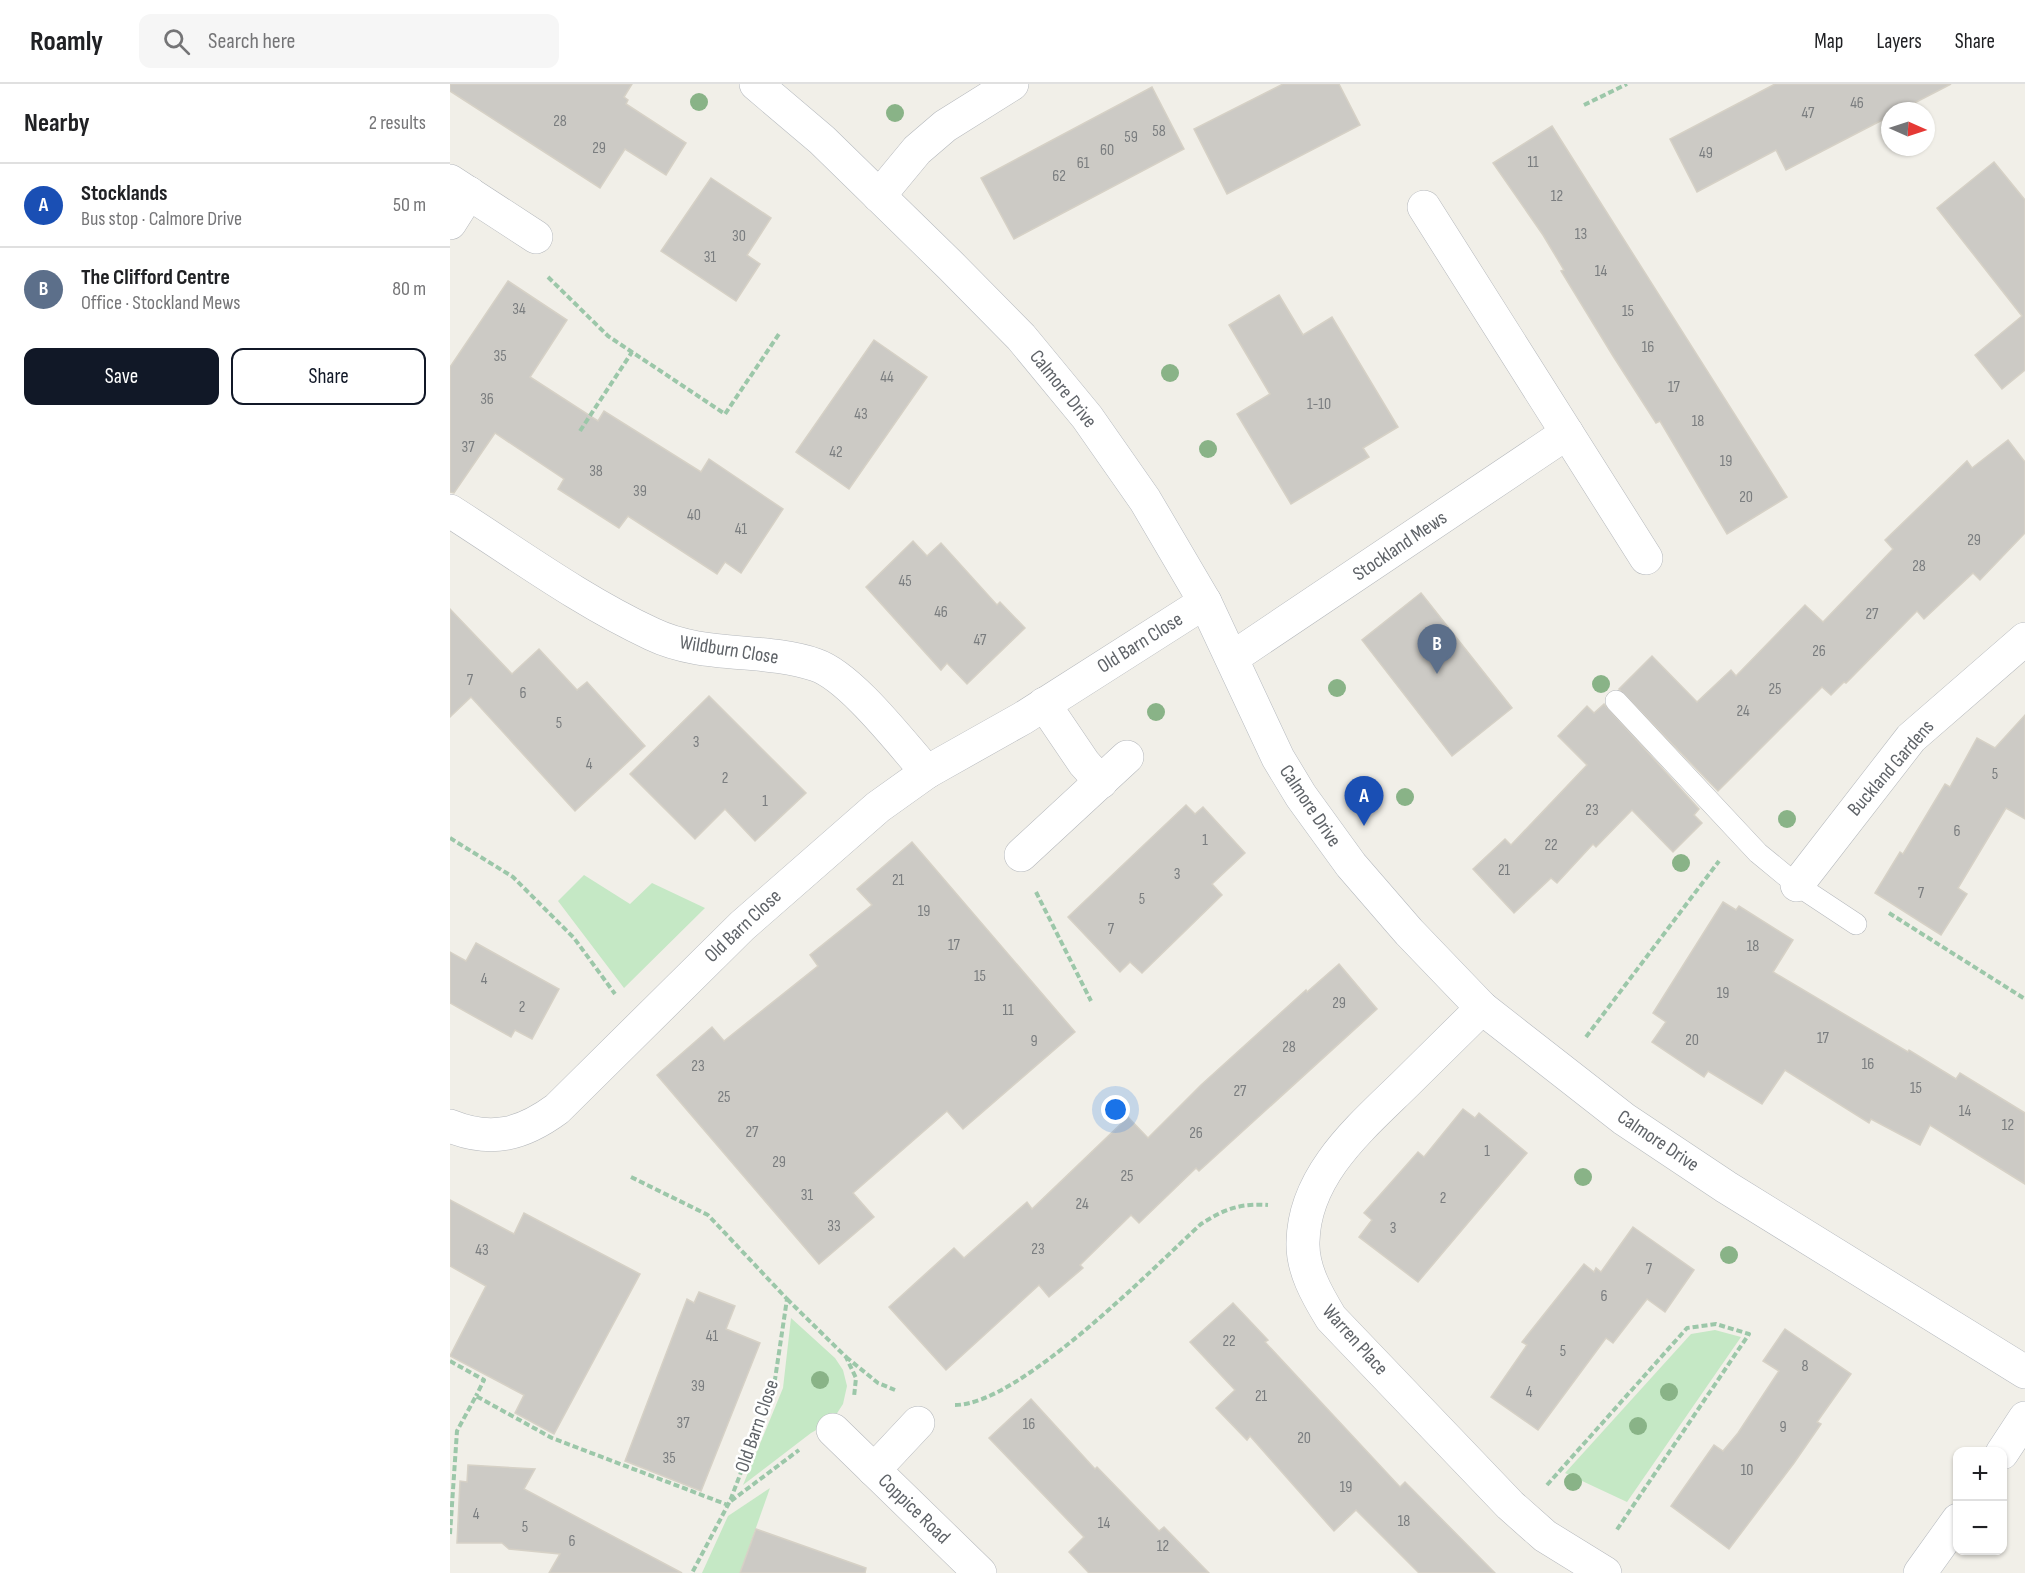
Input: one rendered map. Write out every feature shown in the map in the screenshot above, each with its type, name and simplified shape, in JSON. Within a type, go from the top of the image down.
[{"type":"street","name":"Calmore Drive","points":[[756,84],[822,140],[1021,337],[1087,417],[1145,500],[1205,602],[1278,758],[1301,796],[1351,865],[1409,932],[1482,1008],[1624,1119],[1726,1187],[2025,1372]]},
{"type":"street","points":[[879,195],[917,150],[945,126],[1012,84]]},
{"type":"street","points":[[450,223],[459,187],[536,237]]},
{"type":"street","points":[[1424,207],[1646,558]]},
{"type":"street","name":"Stockland Mews","points":[[1232,657],[1567,434]]},
{"type":"street","name":"Wildburn Close","points":[[450,511],[608,611],[654,635],[699,650],[817,666],[838,678],[927,771]]},
{"type":"street","name":"Old Barn Close","points":[[450,1126],[484,1135],[511,1133],[532,1127],[557,1109],[639,1026],[799,874],[878,807],[927,771],[1044,704],[1205,602]]},
{"type":"street","name":"Buckland Gardens","points":[[1797,885],[1911,738],[2025,639]]},
{"type":"street","points":[[1044,704],[1084,763],[1101,782]]},
{"type":"street","points":[[1020,855],[1127,757]]},
{"type":"street","name":"Warren Place","points":[[1482,1008],[1349,1139],[1328,1166],[1306,1217],[1302,1243],[1316,1293],[1331,1318],[1521,1515],[1545,1536],[1598,1569]]},
{"type":"street","points":[[2006,1447],[2025,1418]]},
{"type":"street","name":"Coppice Road","points":[[874,1470],[918,1424]]},
{"type":"street","name":"Coppice Road","points":[[833,1430],[981,1573]]},
{"type":"street","points":[[1920,1573],[1953,1527]]},
{"type":"lane","points":[[1616,701],[1758,853],[1797,885],[1856,924]]},
{"type":"path","points":[[1584,105],[1627,84]]},
{"type":"path","points":[[536,237],[529,258],[608,336],[725,414],[779,334]]},
{"type":"path","points":[[580,431],[632,352]]},
{"type":"path","points":[[1560,1071],[1740,834]]},
{"type":"path","points":[[450,838],[513,877],[574,938],[639,1026]]},
{"type":"path","points":[[1020,855],[1091,1001]]},
{"type":"path","points":[[1856,924],[1874,903],[2025,999]]},
{"type":"path","name":"Old Barn Close","points":[[631,1177],[708,1215],[787,1299],[774,1386],[729,1503]]},
{"type":"path","points":[[948,1405],[969,1405],[993,1395],[1033,1370],[1074,1339],[1201,1224],[1222,1210],[1243,1204],[1268,1205],[1306,1217]]},
{"type":"path","points":[[1521,1515],[1687,1328],[1716,1324],[1749,1334],[1598,1569]]},
{"type":"path","points":[[846,1357],[878,1383],[903,1393]]},
{"type":"path","points":[[450,1361],[483,1380],[456,1431],[450,1534]]},
{"type":"path","points":[[476,1396],[552,1438],[729,1503],[692,1573]]},
{"type":"green space","points":[[584,875],[630,904],[652,883],[705,908],[624,988],[558,901]]},
{"type":"green space","points":[[791,1318],[835,1358],[843,1370],[847,1386],[843,1404],[832,1421],[811,1433],[743,1485],[783,1388]]},
{"type":"green space","points":[[1715,1330],[1741,1337],[1627,1502],[1565,1473],[1691,1334]]},
{"type":"green space","points":[[770,1488],[740,1573],[702,1573],[728,1516]]},
{"type":"building","points":[[450,84],[632,84],[624,97],[628,100],[626,104],[686,143],[666,175],[625,149],[600,188],[450,91]]},
{"type":"building","points":[[1283,84],[1339,84],[1360,125],[1227,194],[1194,129]]},
{"type":"building","points":[[1775,84],[1951,84],[1916,102],[1881,102],[1881,121],[1786,170],[1776,150],[1697,192],[1670,139]]},
{"type":"building","points":[[1152,87],[1184,149],[1014,239],[981,178]]},
{"type":"building","points":[[1552,126],[1787,497],[1727,534],[1660,421],[1656,423],[1613,356],[1561,271],[1564,270],[1543,235],[1493,163]]},
{"type":"building","points":[[1994,162],[2025,200],[2025,370],[2002,389],[1975,355],[2022,316],[1937,208]]},
{"type":"building","points":[[711,178],[771,218],[747,255],[760,264],[736,301],[661,251]]},
{"type":"building","points":[[508,281],[567,320],[530,377],[598,421],[604,411],[701,472],[709,459],[783,509],[741,573],[725,562],[717,574],[628,516],[619,528],[558,489],[564,479],[495,433],[454,493],[450,492],[450,367]]},
{"type":"building","points":[[1279,295],[1303,335],[1332,317],[1398,427],[1363,448],[1369,457],[1291,504],[1237,414],[1270,394],[1229,325]]},
{"type":"building","points":[[874,340],[927,377],[849,489],[796,452]]},
{"type":"building","points":[[2008,440],[2025,462],[2025,533],[1980,580],[1973,573],[1924,619],[1917,611],[1846,683],[1844,682],[1831,695],[1822,687],[1718,791],[1619,689],[1652,656],[1697,702],[1731,670],[1736,676],[1805,605],[1823,622],[1893,549],[1885,540],[1967,461],[1972,468]]},
{"type":"building","points":[[913,541],[927,556],[941,543],[997,605],[1000,602],[1025,628],[967,684],[947,663],[941,670],[866,587]]},
{"type":"building","points":[[1421,593],[1512,708],[1452,756],[1362,640]]},
{"type":"building","points":[[450,609],[512,674],[539,649],[577,690],[587,682],[645,746],[575,811],[471,697],[450,717]]},
{"type":"building","points":[[709,696],[806,793],[755,841],[725,809],[695,839],[630,774]]},
{"type":"building","points":[[1604,704],[1699,809],[1694,815],[1702,823],[1673,852],[1632,810],[1596,847],[1593,844],[1557,883],[1551,878],[1514,913],[1473,869],[1505,839],[1511,845],[1587,765],[1558,736],[1587,706],[1594,713]]},
{"type":"building","points":[[2025,715],[2025,819],[2006,808],[1958,888],[1967,894],[1941,935],[1875,893],[1900,852],[1903,854],[1945,784],[1950,787],[1977,738],[1995,748]]},
{"type":"building","points":[[1186,805],[1195,814],[1203,807],[1245,853],[1212,884],[1222,895],[1142,973],[1130,962],[1120,972],[1068,917]]},
{"type":"building","points":[[912,842],[1075,1032],[963,1129],[947,1111],[853,1193],[874,1217],[819,1264],[657,1075],[712,1027],[724,1041],[818,966],[810,955],[872,905],[857,889]]},
{"type":"building","points":[[1723,902],[1736,910],[1739,906],[1793,940],[1773,972],[1956,1079],[1960,1073],[2025,1113],[2025,1184],[1930,1125],[1920,1145],[1871,1119],[1869,1123],[1785,1070],[1762,1104],[1708,1071],[1704,1077],[1652,1042],[1666,1022],[1653,1013]]},
{"type":"building","points":[[476,943],[559,989],[532,1039],[515,1030],[511,1037],[450,1003],[450,952],[466,961]]},
{"type":"building","points":[[1339,964],[1377,1009],[1199,1171],[1196,1168],[1139,1223],[1131,1215],[1080,1265],[1083,1268],[1049,1297],[1039,1285],[946,1370],[889,1307],[954,1248],[964,1258],[1027,1202],[1032,1209],[1128,1117],[1148,1138],[1201,1085],[1306,990],[1307,992]]},
{"type":"building","points":[[1463,1109],[1475,1118],[1479,1113],[1527,1153],[1418,1282],[1359,1237],[1372,1220],[1364,1213],[1418,1152],[1424,1157]]},
{"type":"building","points":[[450,1200],[514,1234],[524,1213],[640,1274],[554,1434],[515,1413],[524,1395],[450,1356],[486,1286],[450,1266]]},
{"type":"building","points":[[1633,1227],[1694,1270],[1665,1312],[1647,1299],[1613,1343],[1606,1338],[1538,1430],[1491,1397],[1527,1345],[1522,1342],[1584,1264],[1594,1272],[1596,1268],[1601,1272]]},
{"type":"building","points":[[699,1292],[735,1306],[726,1329],[760,1343],[701,1491],[625,1461],[687,1299],[694,1303]]},
{"type":"building","points":[[1233,1303],[1268,1340],[1265,1342],[1400,1487],[1405,1482],[1495,1573],[1419,1573],[1356,1510],[1334,1531],[1250,1436],[1247,1440],[1216,1408],[1235,1390],[1190,1342]]},
{"type":"building","points":[[1785,1329],[1851,1374],[1817,1422],[1821,1424],[1794,1463],[1729,1549],[1671,1506],[1714,1445],[1723,1451],[1738,1433],[1779,1371],[1763,1361]]},
{"type":"building","points":[[1031,1399],[1095,1469],[1097,1467],[1159,1531],[1164,1527],[1209,1573],[1089,1573],[1069,1552],[1084,1537],[989,1438]]},
{"type":"building","points":[[468,1465],[535,1469],[524,1489],[682,1573],[549,1573],[560,1554],[509,1549],[502,1543],[457,1543],[460,1481],[467,1482]]},
{"type":"building","points":[[756,1529],[866,1568],[865,1573],[740,1573]]},
{"type":"place","name":"The Clifford Centre","points":[[1437,674]]},
{"type":"place","name":"Stocklands","points":[[1364,826]]}]
